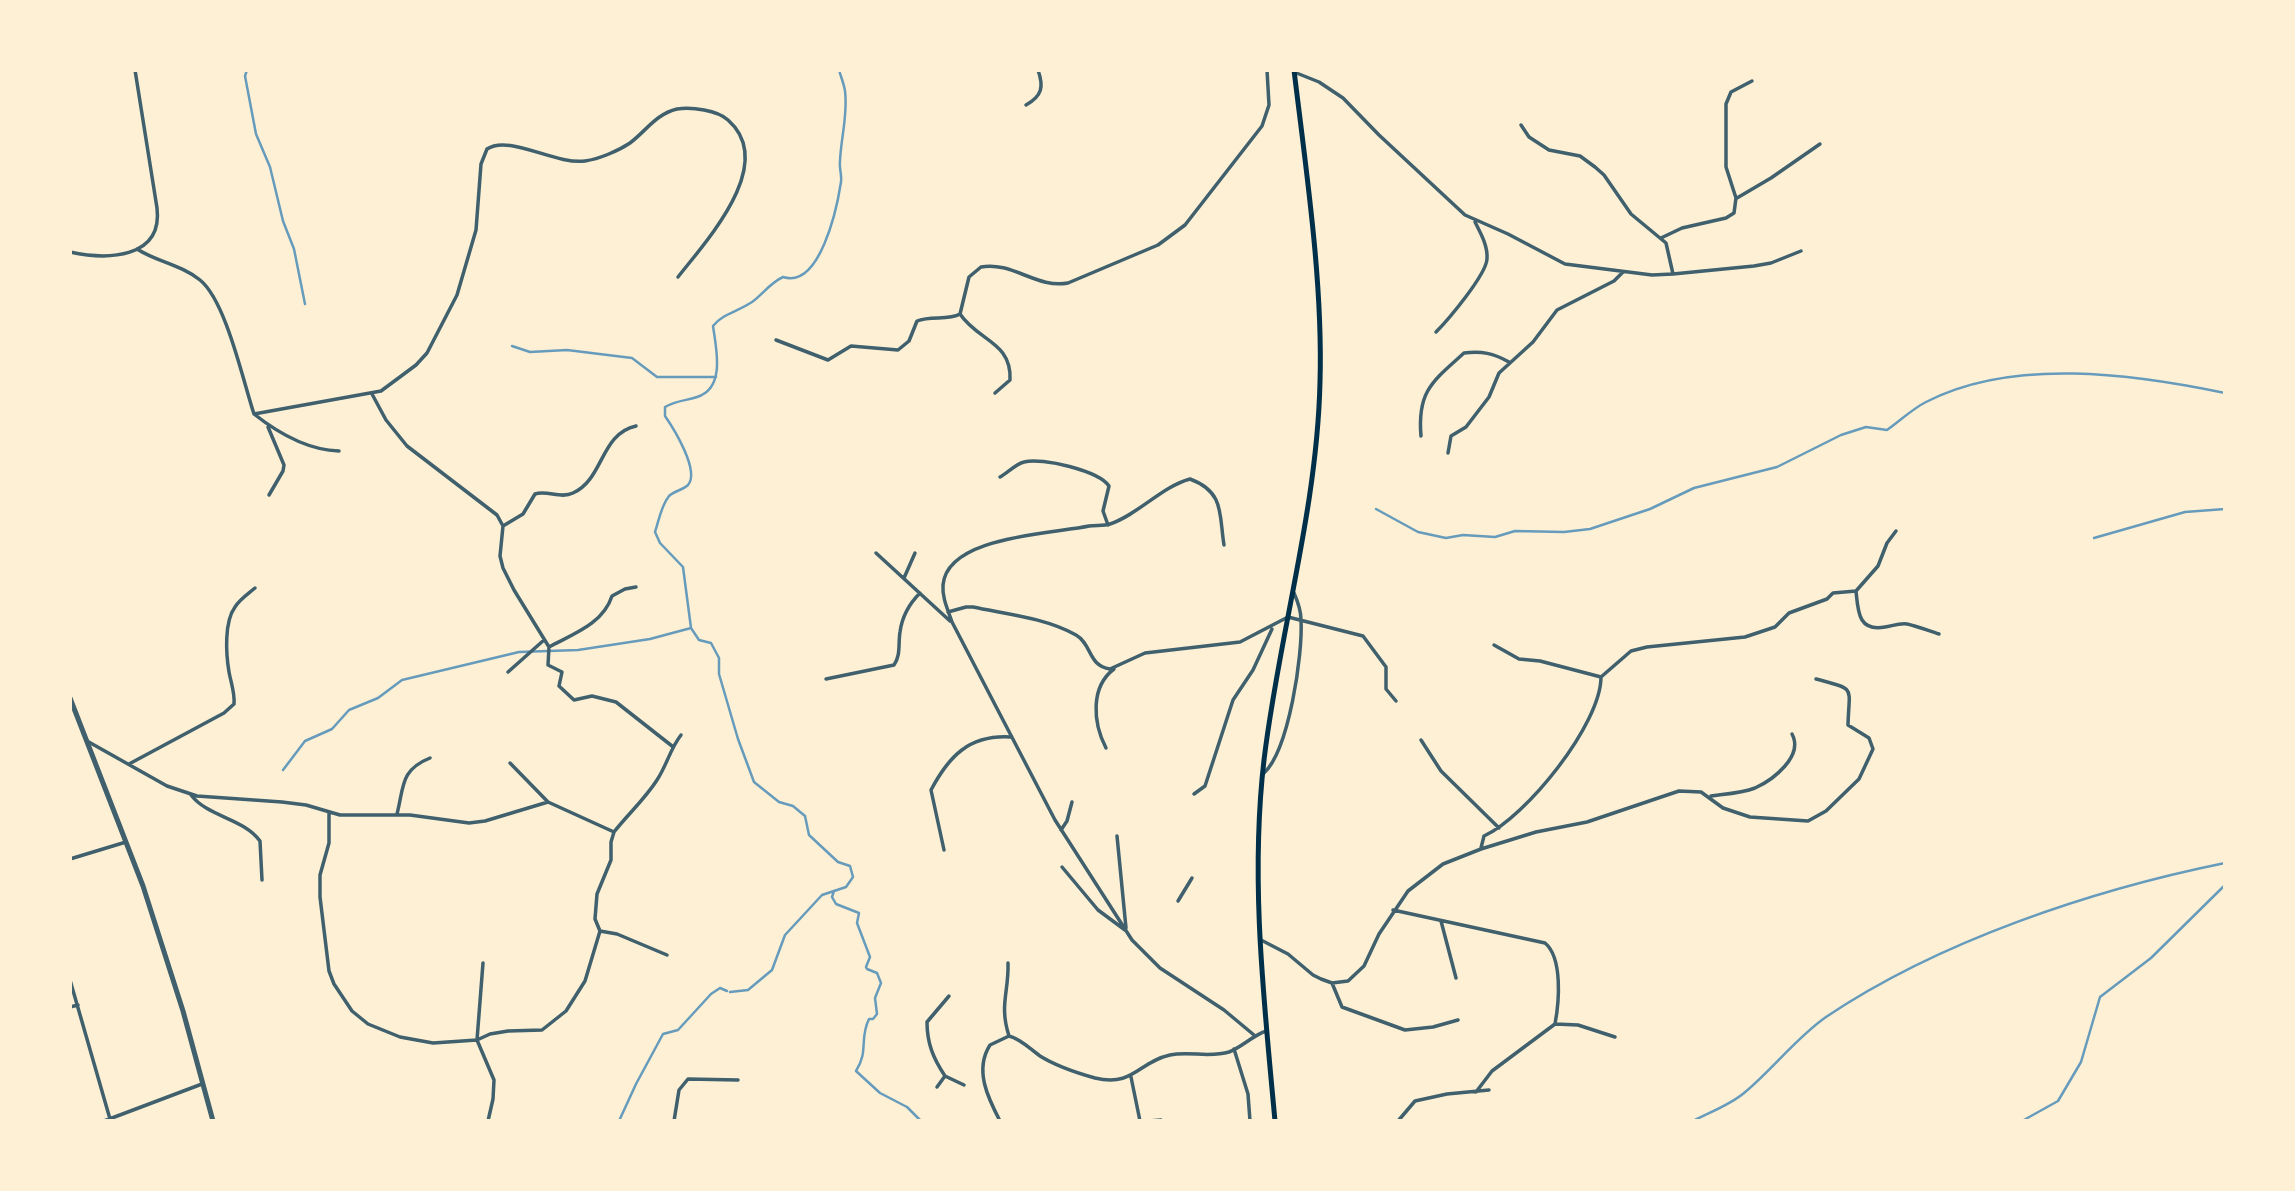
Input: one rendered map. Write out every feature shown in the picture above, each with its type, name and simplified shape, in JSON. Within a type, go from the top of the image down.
[{"type":"main road","points":[[1275,1121],[1257,873],[1258,820],[1277,674],[1309,504],[1320,383],[1317,292],[1294,71]]},
{"type":"street","points":[[70,252],[104,257],[137,249],[151,240],[157,228],[158,219],[135,70]]},
{"type":"street","points":[[1026,105],[1040,93],[1038,70]]},
{"type":"street","points":[[960,314],[968,277],[981,267],[1002,268],[1040,282],[1059,285],[1158,245],[1185,225],[1262,126],[1269,105],[1267,70]]},
{"type":"street","points":[[1294,71],[1343,97],[1451,204],[1474,220],[1508,234],[1564,264],[1652,275],[1673,274],[1771,263],[1801,251]]},
{"type":"street","points":[[1661,238],[1690,225],[1731,216],[1734,213],[1736,198],[1726,166],[1726,104],[1731,92],[1752,81]]},
{"type":"street","points":[[254,414],[372,394],[396,382],[416,365],[437,338],[457,295],[476,230],[481,164],[492,146],[512,144],[565,161],[587,160],[629,144],[650,123],[677,109],[705,111],[724,117],[741,138],[745,151],[745,169],[733,201],[719,224],[678,277]]},
{"type":"street","points":[[1521,125],[1529,137],[1549,150],[1580,156],[1604,175],[1628,211],[1661,238],[1668,248],[1673,274]]},
{"type":"street","points":[[1736,198],[1771,178],[1820,144]]},
{"type":"street","points":[[1437,332],[1451,317],[1487,262],[1485,242],[1474,220]]},
{"type":"street","points":[[137,249],[156,261],[189,273],[206,285],[233,345],[254,414],[268,425],[308,445],[326,451],[339,451]]},
{"type":"street","points":[[1448,453],[1451,436],[1466,427],[1489,397],[1496,376],[1533,342],[1557,310],[1611,282],[1623,272]]},
{"type":"street","points":[[776,340],[828,360],[851,346],[898,351],[909,341],[917,321],[926,317],[954,317],[960,314]]},
{"type":"street","points":[[960,314],[973,329],[999,348],[1009,361],[1010,380],[995,393]]},
{"type":"street","points":[[1421,436],[1421,405],[1425,395],[1437,379],[1464,354],[1485,352],[1496,354],[1509,362]]},
{"type":"street","points":[[372,394],[386,421],[407,446],[492,509],[503,526],[500,556],[502,568],[550,647],[548,665],[562,672],[559,686],[574,700],[592,696],[615,702],[672,746]]},
{"type":"street","points":[[268,425],[284,465],[269,495]]},
{"type":"street","points":[[503,526],[519,518],[535,494],[543,492],[567,495],[576,491],[592,475],[611,440],[620,432],[636,426]]},
{"type":"street","points":[[1000,477],[1024,462],[1043,462],[1096,474],[1109,486],[1103,511],[1108,525]]},
{"type":"street","points":[[1224,545],[1219,504],[1197,481],[1190,479],[1125,518],[1108,525],[989,544],[963,554],[945,576],[943,597],[951,622],[1061,830],[1139,949],[1160,968],[1224,1010],[1254,1035]]},
{"type":"street","points":[[1896,531],[1887,542],[1878,566],[1856,591],[1858,615],[1868,627],[1908,624],[1940,634]]},
{"type":"street","points":[[876,553],[951,622]]},
{"type":"street","points":[[904,578],[915,553]]},
{"type":"street","points":[[550,647],[591,624],[607,610],[612,596],[636,587]]},
{"type":"street","points":[[129,764],[224,713],[234,704],[227,661],[230,620],[236,605],[255,588]]},
{"type":"street","points":[[1262,774],[1273,763],[1291,710],[1300,652],[1301,620],[1301,610],[1293,591]]},
{"type":"street","points":[[1481,849],[1484,836],[1517,815],[1582,734],[1601,688],[1601,677],[1631,650],[1745,637],[1775,627],[1789,612],[1827,599],[1833,593],[1856,591]]},
{"type":"street","points":[[826,679],[894,665],[898,657],[899,633],[908,608],[920,593]]},
{"type":"street","points":[[948,612],[973,607],[1036,621],[1076,635],[1095,663],[1110,669],[1145,653],[1240,642],[1288,617],[1366,639],[1383,662],[1386,670],[1386,690],[1396,701]]},
{"type":"street","points":[[1194,794],[1205,786],[1233,700],[1253,670],[1272,627]]},
{"type":"street","points":[[508,672],[544,640]]},
{"type":"street","points":[[1494,645],[1519,659],[1551,663],[1601,677]]},
{"type":"street","points":[[1106,748],[1100,735],[1096,697],[1103,678],[1119,666]]},
{"type":"street","points":[[1261,940],[1288,954],[1313,975],[1332,983],[1348,981],[1364,966],[1393,910],[1408,891],[1443,864],[1481,849],[1536,832],[1587,822],[1679,791],[1702,792],[1723,808],[1749,817],[1808,821],[1826,811],[1859,779],[1873,750],[1869,738],[1848,725],[1850,691],[1816,679]]},
{"type":"street","points":[[70,698],[126,842],[167,958],[213,1121]]},
{"type":"street","points":[[1709,796],[1753,789],[1769,781],[1793,752],[1795,741],[1791,734]]},
{"type":"street","points":[[330,813],[329,843],[320,875],[320,897],[329,971],[341,998],[352,1012],[368,1024],[400,1037],[433,1042],[477,1040],[499,1032],[542,1030],[560,1017],[579,992],[600,931],[595,919],[596,902],[611,860],[614,832],[658,779],[672,746],[681,735]]},
{"type":"street","points":[[944,850],[931,790],[935,782],[955,754],[969,745],[990,737],[1010,737]]},
{"type":"street","points":[[87,740],[167,786],[191,795],[306,805],[330,813],[397,814],[469,823],[485,821],[548,802]]},
{"type":"street","points":[[1420,740],[1441,771],[1499,828]]},
{"type":"street","points":[[397,814],[401,789],[408,772],[430,758]]},
{"type":"street","points":[[510,763],[548,802],[614,832]]},
{"type":"street","points":[[191,795],[198,803],[257,836],[260,841],[262,880]]},
{"type":"street","points":[[1061,830],[1067,821],[1072,802]]},
{"type":"street","points":[[1117,836],[1126,930]]},
{"type":"street","points":[[70,859],[126,842]]},
{"type":"street","points":[[1062,867],[1098,910],[1126,930]]},
{"type":"street","points":[[1178,901],[1192,878]]},
{"type":"street","points":[[1393,910],[1549,945],[1560,1001],[1555,1024]]},
{"type":"street","points":[[1441,921],[1456,978]]},
{"type":"street","points":[[600,931],[617,934],[667,955]]},
{"type":"street","points":[[484,963],[477,1040],[494,1080],[488,1121]]},
{"type":"street","points":[[1008,963],[1003,1000],[1009,1036]]},
{"type":"street","points":[[70,980],[110,1119]]},
{"type":"street","points":[[1332,983],[1342,1007],[1405,1030],[1433,1027],[1458,1020]]},
{"type":"street","points":[[949,996],[927,1022],[927,1037],[933,1057],[945,1076],[964,1085]]},
{"type":"street","points":[[70,1007],[78,1005]]},
{"type":"street","points":[[1476,1092],[1492,1071],[1555,1024],[1578,1024],[1615,1037]]},
{"type":"street","points":[[1000,1121],[986,1093],[983,1067],[990,1045],[1009,1036],[1043,1058],[1094,1077],[1111,1080],[1131,1077],[1145,1066],[1167,1056],[1216,1054],[1234,1049],[1254,1035],[1267,1031]]},
{"type":"street","points":[[1234,1049],[1248,1094],[1250,1121]]},
{"type":"street","points":[[937,1087],[945,1076]]},
{"type":"street","points":[[1131,1077],[1140,1121]]},
{"type":"street","points":[[674,1121],[679,1090],[688,1079],[738,1080]]},
{"type":"street","points":[[104,1121],[202,1084]]},
{"type":"street","points":[[1398,1121],[1415,1101],[1447,1094],[1489,1090]]},
{"type":"street","points":[[1149,1121],[1161,1120]]},
{"type":"waterway","points":[[247,70],[245,76],[256,134],[270,167],[283,221],[294,249],[305,304]]},
{"type":"waterway","points":[[730,992],[748,990],[772,970],[785,935],[822,895],[846,887],[853,877],[850,866],[838,862],[809,835],[805,816],[793,806],[779,802],[754,782],[719,674],[719,658],[711,643],[699,640],[691,628],[683,567],[660,543],[655,532],[666,500],[671,494],[688,485],[691,479],[688,460],[665,416],[665,407],[697,397],[712,385],[717,366],[713,326],[717,322],[752,302],[778,279],[796,277],[807,271],[817,259],[831,227],[841,182],[846,100],[839,70]]},
{"type":"waterway","points":[[512,346],[530,352],[567,350],[632,358],[657,377],[716,377]]},
{"type":"waterway","points":[[1376,509],[1418,532],[1446,538],[1463,535],[1495,537],[1515,531],[1564,532],[1590,529],[1650,509],[1694,488],[1777,467],[1841,435],[1866,427],[1887,430],[1926,402],[1960,388],[1996,379],[2034,374],[2113,376],[2225,393]]},
{"type":"waterway","points":[[2094,538],[2185,512],[2225,509]]},
{"type":"waterway","points":[[283,770],[305,741],[332,729],[349,710],[378,698],[402,680],[519,652],[578,650],[650,639],[691,628]]},
{"type":"waterway","points":[[1693,1121],[1744,1093],[1826,1017],[1917,965],[1967,942],[2070,904],[2174,874],[2225,863]]},
{"type":"waterway","points":[[2022,1121],[2058,1101],[2081,1062],[2100,997],[2151,958],[2225,885]]},
{"type":"waterway","points":[[834,891],[832,897],[836,904],[859,913],[857,923],[870,957],[866,967],[877,973],[881,983],[875,998],[877,1014],[873,1019],[869,1019],[866,1026],[862,1057],[856,1071],[880,1093],[907,1107],[921,1121]]},
{"type":"waterway","points":[[619,1121],[663,1034],[678,1030],[711,994],[720,988],[727,991]]}]
